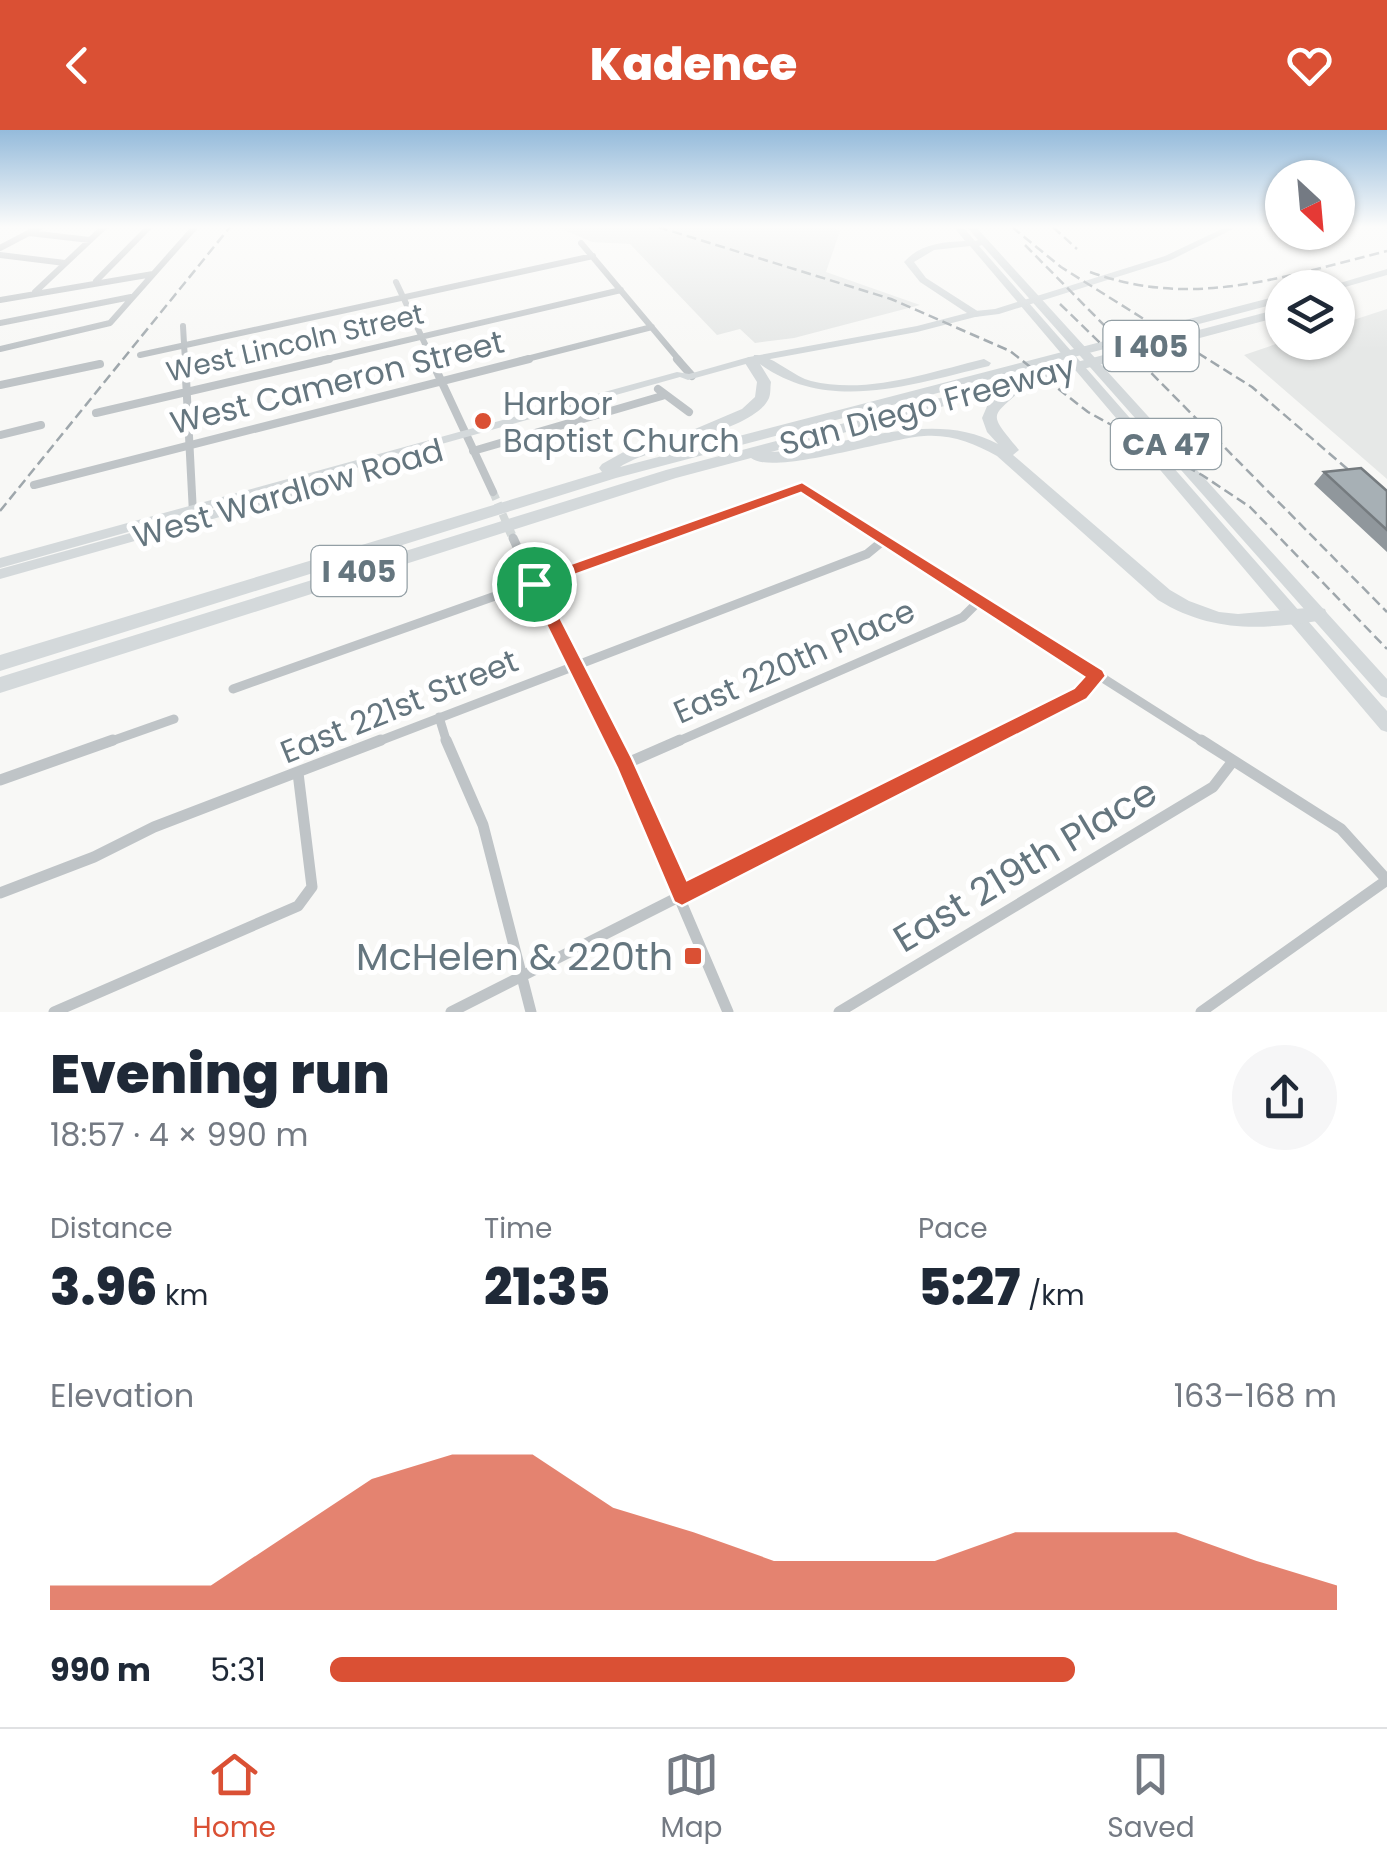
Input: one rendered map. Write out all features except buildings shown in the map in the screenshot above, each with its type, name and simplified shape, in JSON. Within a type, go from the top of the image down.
[{"type":"highway","points":[[1355,283],[1387,278]]},
{"type":"highway","points":[[1355,288],[1387,278]]},
{"type":"highway","name":"San Diego Freeway","points":[[1014,370],[1093,348],[1265,310]]},
{"type":"highway","points":[[754,359],[789,380],[827,388],[1014,370],[1221,321]]},
{"type":"highway","name":"San Diego Freeway","points":[[1014,370],[1054,372],[1221,321]]},
{"type":"highway","points":[[585,482],[633,452],[746,415],[762,400],[766,390],[754,359]]},
{"type":"highway","points":[[1014,370],[992,388],[989,418],[999,439],[1186,598],[1223,611],[1290,613]]},
{"type":"highway","points":[[992,388],[1014,370]]},
{"type":"highway","name":"San Diego Freeway","points":[[0,663],[612,474],[992,388]]},
{"type":"highway","name":"San Diego Freeway","points":[[0,685],[718,460],[992,388]]},
{"type":"highway","points":[[718,460],[804,455],[924,432],[964,434],[1002,452],[1164,594],[1188,610],[1231,623],[1314,609]]},
{"type":"highway","points":[[0,674],[667,468],[696,467]]},
{"type":"highway","points":[[0,674],[592,487],[612,474]]},
{"type":"main road","points":[[914,268],[923,280],[986,311]]},
{"type":"main road","name":"CA 47","points":[[1002,268],[1387,724]]},
{"type":"main road","name":"CA 47","points":[[1004,268],[1387,691]]},
{"type":"main road","points":[[1119,270],[1123,268]]},
{"type":"main road","points":[[690,376],[754,359],[936,325],[1124,268]]},
{"type":"main road","name":"West Wardlow Road","points":[[0,563],[193,515],[660,393],[690,376],[682,374],[470,442]]},
{"type":"main road","name":"West Wardlow Road","points":[[0,574],[193,515]]},
{"type":"street","points":[[32,294],[60,268]]},
{"type":"street","points":[[96,281],[109,268]]},
{"type":"street","points":[[0,349],[103,326],[158,268]]},
{"type":"street","points":[[140,354],[538,268]]},
{"type":"street","points":[[603,268],[690,376]]},
{"type":"street","points":[[0,300],[153,274]]},
{"type":"street","points":[[396,282],[492,492]]},
{"type":"street","name":"West Lincoln Street","points":[[96,413],[621,290]]},
{"type":"street","points":[[0,323],[134,297]]},
{"type":"street","points":[[184,326],[193,515]]},
{"type":"street","name":"West Cameron Street","points":[[34,485],[652,327]]},
{"type":"street","points":[[0,385],[100,364]]},
{"type":"street","points":[[660,393],[689,412]]},
{"type":"street","points":[[0,435],[41,425]]},
{"type":"street","points":[[234,688],[802,487],[1341,829],[1387,880],[1201,1012]]},
{"type":"street","points":[[514,538],[572,665],[625,764],[728,1012]]},
{"type":"street","name":"East 221st Street","points":[[0,893],[438,716],[866,554],[884,540]]},
{"type":"street","name":"East 220th Place","points":[[625,764],[963,617],[980,600]]},
{"type":"street","points":[[451,1012],[1080,694],[1097,676]]},
{"type":"street","points":[[438,716],[450,753],[483,825],[531,1012]]},
{"type":"street","points":[[0,780],[174,719]]},
{"type":"street","name":"East 219th Place","points":[[839,1012],[1212,787],[1233,760]]},
{"type":"street","points":[[54,1012],[298,906],[312,887],[298,774]]},
{"type":"shaded area","points":[[653,268],[827,268],[826,272],[920,305],[794,338],[755,343],[740,329],[717,335]]},
{"type":"shaded area","points":[[1387,309],[1387,479],[1244,355],[1265,348],[1265,360],[1355,360],[1355,319]]},
{"type":"tunnel","points":[[493,492],[509,529]]},
{"type":"tunnel","points":[[508,527],[513,538]]},
{"type":"railway","points":[[0,511],[197,268]]},
{"type":"railway","points":[[791,268],[891,299],[1010,351],[1088,412],[1202,475],[1250,507],[1387,649]]},
{"type":"railway","points":[[1048,268],[1387,612]]},
{"type":"railway","points":[[1063,268],[1252,387],[1387,503]]},
{"type":"railway","points":[[1090,272],[1128,283],[1203,289],[1276,279],[1319,268]]},
{"type":"railway","points":[[1060,304],[1128,370]]},
{"type":"place","name":"Harbor Baptist Church","points":[[483,421]]},
{"type":"place","name":"McHelen & 220th","points":[[693,956]]},
{"type":"route","points":[[802,487],[1097,676],[1080,694],[682,894],[625,764],[534,584],[802,487]]}]
